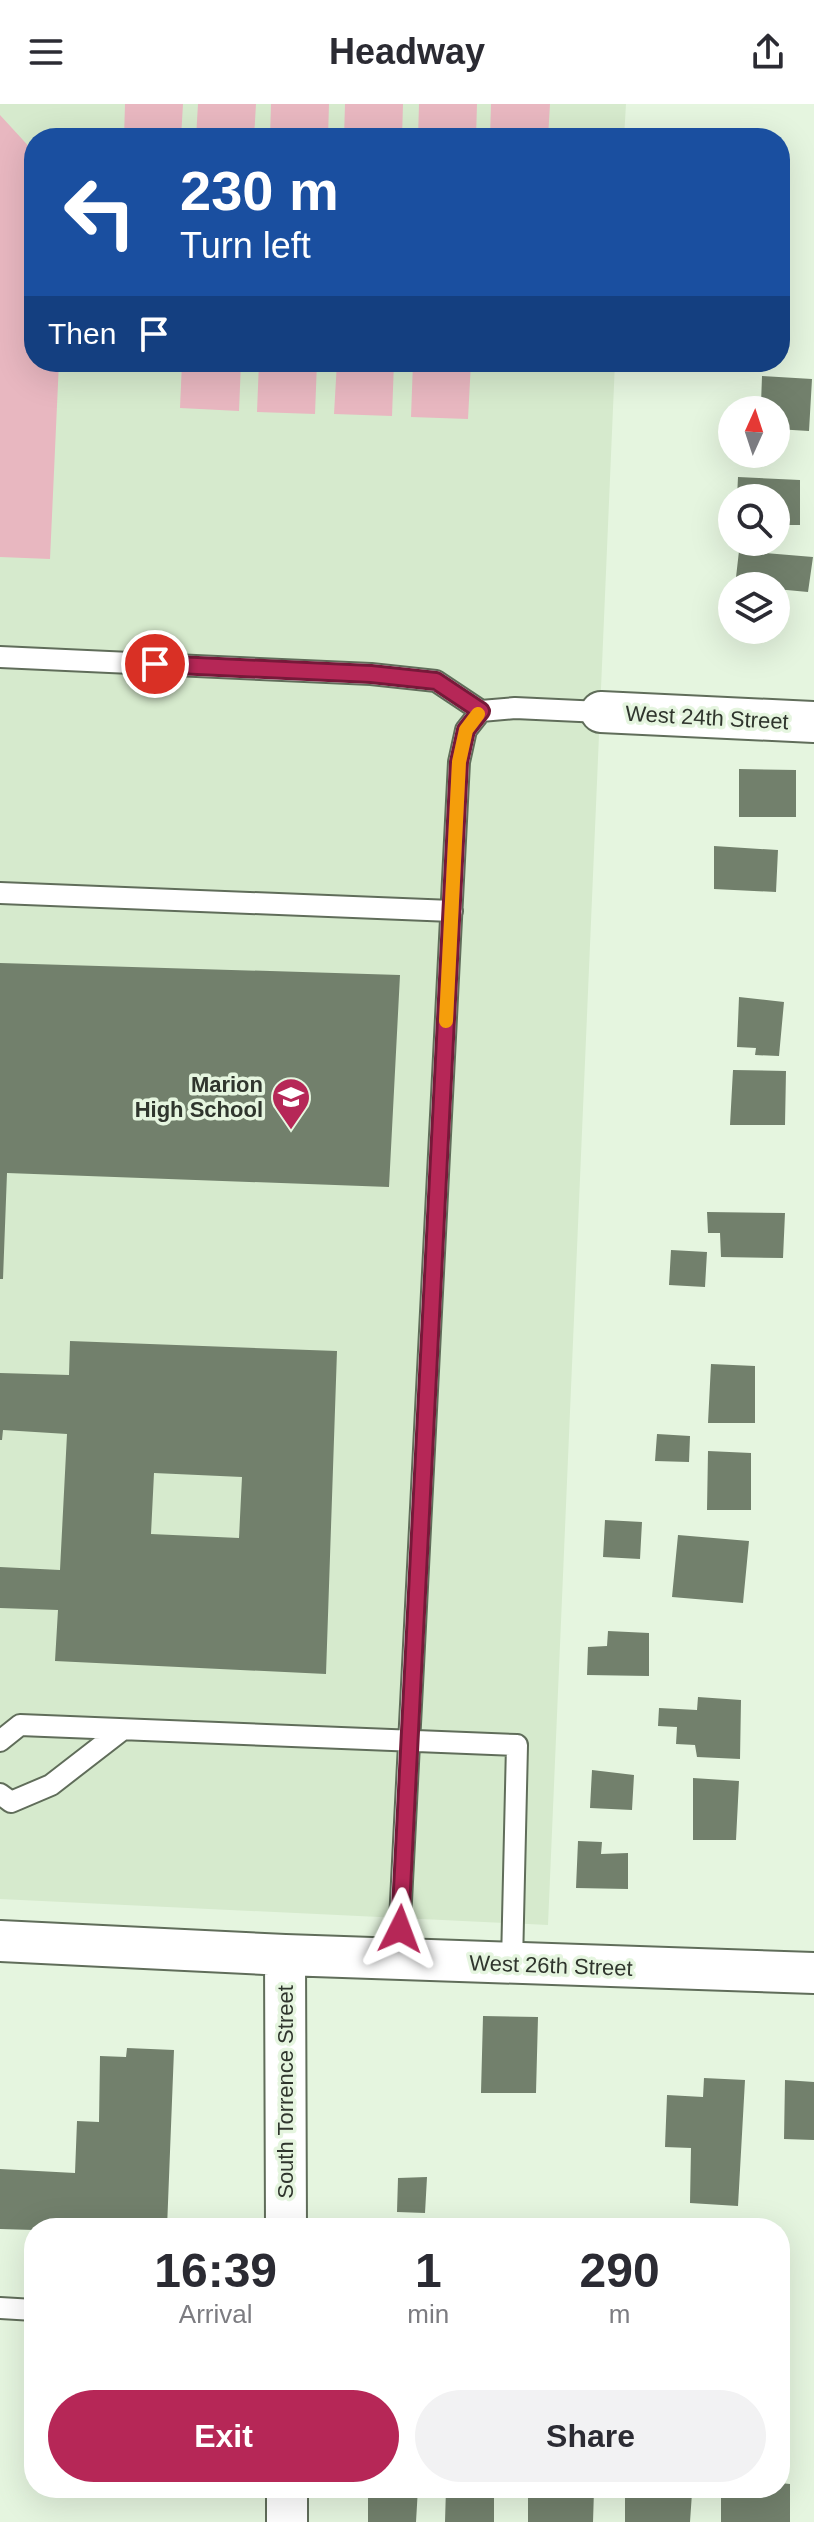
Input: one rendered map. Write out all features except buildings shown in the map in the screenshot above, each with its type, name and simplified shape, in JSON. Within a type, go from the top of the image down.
[{"type":"street","name":"West 24th Street","points":[[601,712],[814,722]]},
{"type":"street","name":"West 26th Street","points":[[0,1941],[398,1960],[814,1973]]},
{"type":"street","name":"South Torrence Street","points":[[285,1955],[286,2218]]},
{"type":"street","points":[[287,2498],[287,2522]]},
{"type":"lane","points":[[0,657],[371,674],[436,681],[481,711],[515,708],[601,712]]},
{"type":"lane","points":[[398,1960],[459,762],[466,730],[481,711]]},
{"type":"lane","points":[[0,893],[452,911]]},
{"type":"lane","points":[[0,1741],[20,1725],[517,1745],[512,1963]]},
{"type":"lane","points":[[0,1794],[11,1802],[51,1785],[122,1730]]},
{"type":"lane","points":[[0,2308],[24,2309]]},
{"type":"shaded area","name":"Marion High School","points":[[0,104],[626,104],[625,128],[24,128],[24,372],[615,372],[548,1925],[0,1899]]},
{"type":"shaded area","points":[[125,104],[183,104],[182,128],[124,128]]},
{"type":"shaded area","points":[[198,104],[256,104],[255,128],[197,128]]},
{"type":"shaded area","points":[[271,104],[329,104],[328,128],[270,128]]},
{"type":"shaded area","points":[[345,104],[403,104],[402,128],[344,128]]},
{"type":"shaded area","points":[[419,104],[477,104],[476,128],[418,128]]},
{"type":"shaded area","points":[[491,104],[550,104],[549,128],[490,128]]},
{"type":"shaded area","points":[[0,115],[24,141],[24,372],[59,372],[50,559],[0,557]]},
{"type":"shaded area","points":[[182,372],[241,372],[239,411],[180,408]]},
{"type":"shaded area","points":[[259,372],[317,372],[315,414],[257,412]]},
{"type":"shaded area","points":[[336,372],[394,372],[392,416],[334,414]]},
{"type":"shaded area","points":[[413,372],[470,372],[468,419],[411,417]]},
{"type":"slow traffic","points":[[446,1021],[459,762],[466,730],[478,714]]},
{"type":"place","name":"Marion High School","points":[[291,1131]]},
{"type":"route","points":[[155,664],[371,674],[436,681],[481,711],[466,730],[459,762],[400,1929]]}]
